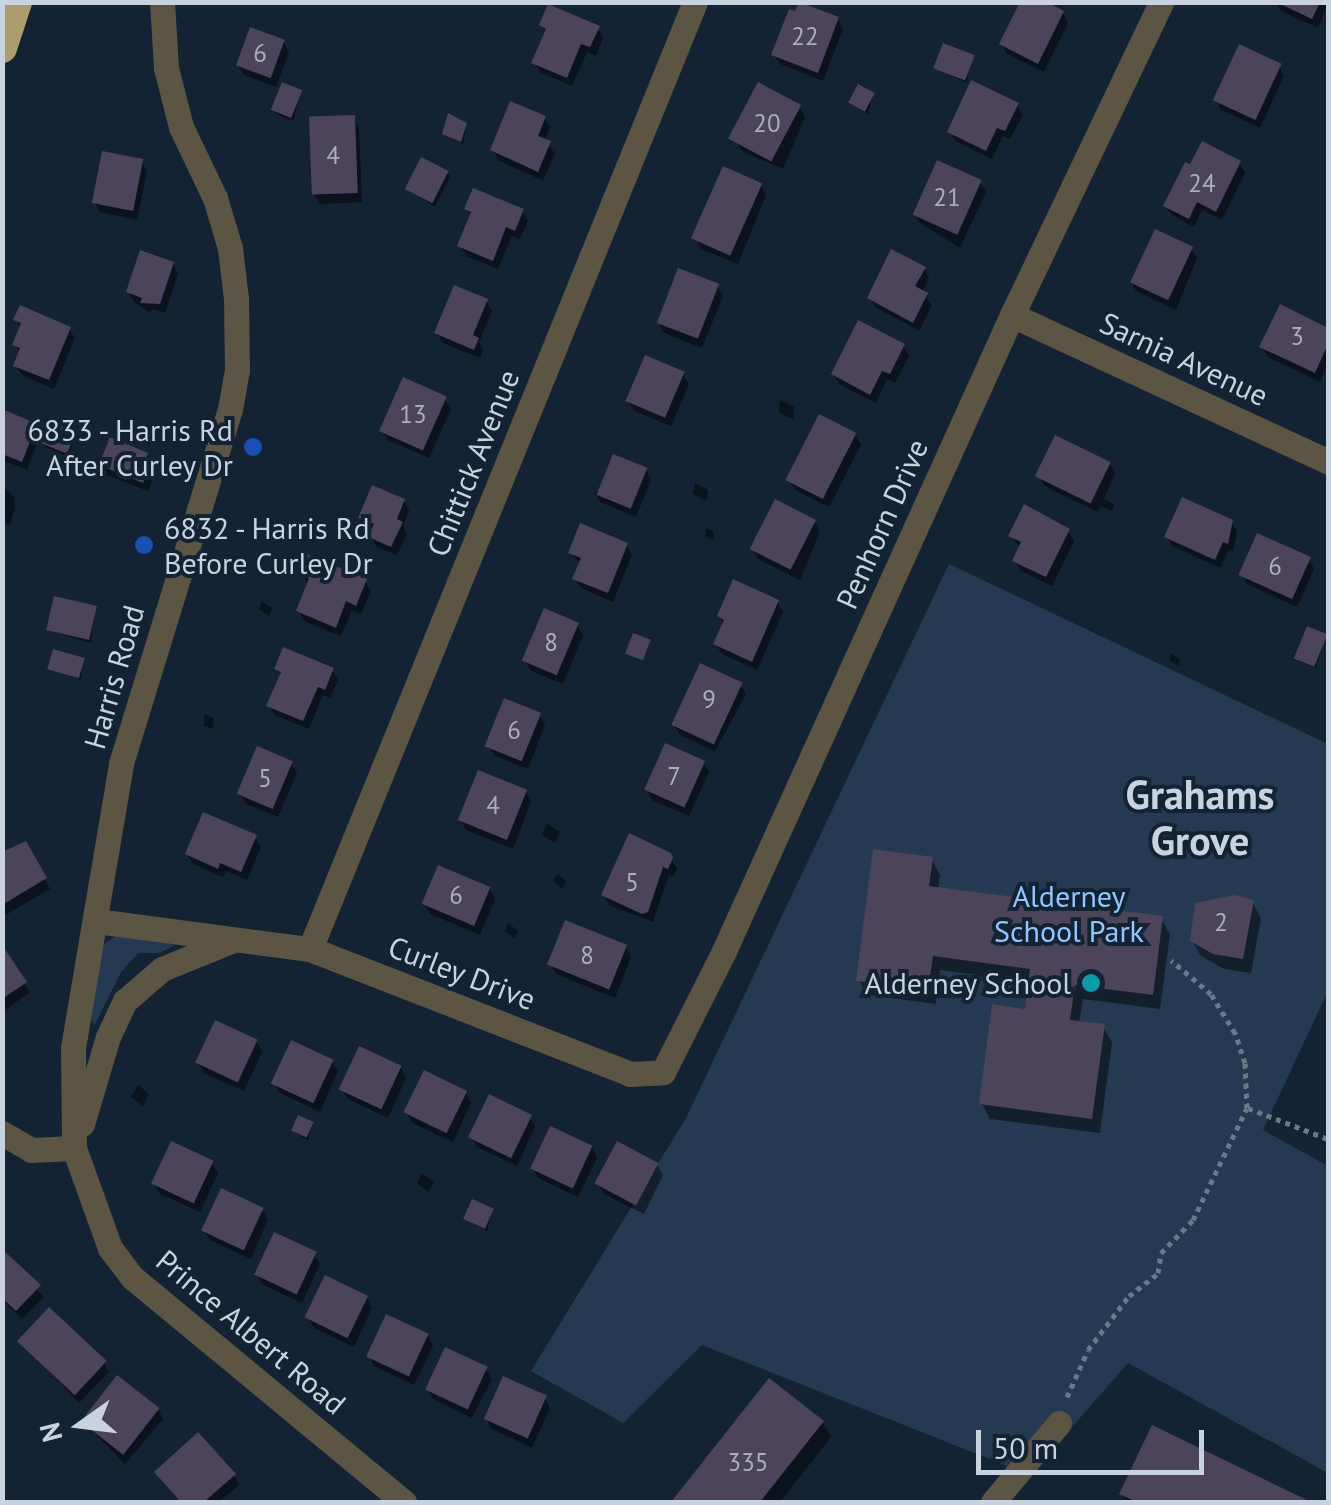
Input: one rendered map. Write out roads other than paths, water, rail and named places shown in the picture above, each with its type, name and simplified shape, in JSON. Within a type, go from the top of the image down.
[{"type":"highway","points":[[2,48],[17,2]]},
{"type":"street","name":"Harris Road","points":[[74,1148],[73,1048],[121,764],[230,409],[236,370],[236,298],[230,248],[214,198],[181,127],[166,68],[162,2]]},
{"type":"street","name":"Chittick Avenue","points":[[310,949],[695,2]]},
{"type":"street","name":"Penhorn Drive","points":[[662,1072],[676,1054],[1012,315],[1161,2]]},
{"type":"street","name":"Sarnia Avenue","points":[[1012,315],[1328,462]]},
{"type":"street","name":"Curley Drive","points":[[96,922],[310,949],[630,1074],[662,1072]]},
{"type":"street","name":"Curley Drive","points":[[74,1148],[108,1037],[125,1000],[162,969],[234,940]]},
{"type":"street","points":[[2,1133],[31,1150],[74,1148]]},
{"type":"street","name":"Prince Albert Road","points":[[74,1148],[110,1248],[133,1278],[404,1502]]},
{"type":"street","points":[[993,1502],[1059,1423]]},
{"type":"place","name":"6833 - Harris Rd After Curley Dr","points":[[253,447]]},
{"type":"place","name":"6832 - Harris Rd Before Curley Dr","points":[[144,545]]},
{"type":"place","name":"Alderney School","points":[[1091,983]]},
{"type":"district","name":"Grahams Grove","points":[[1200,817]]},
{"type":"park label","name":"Alderney School Park","points":[[1069,913]]}]
